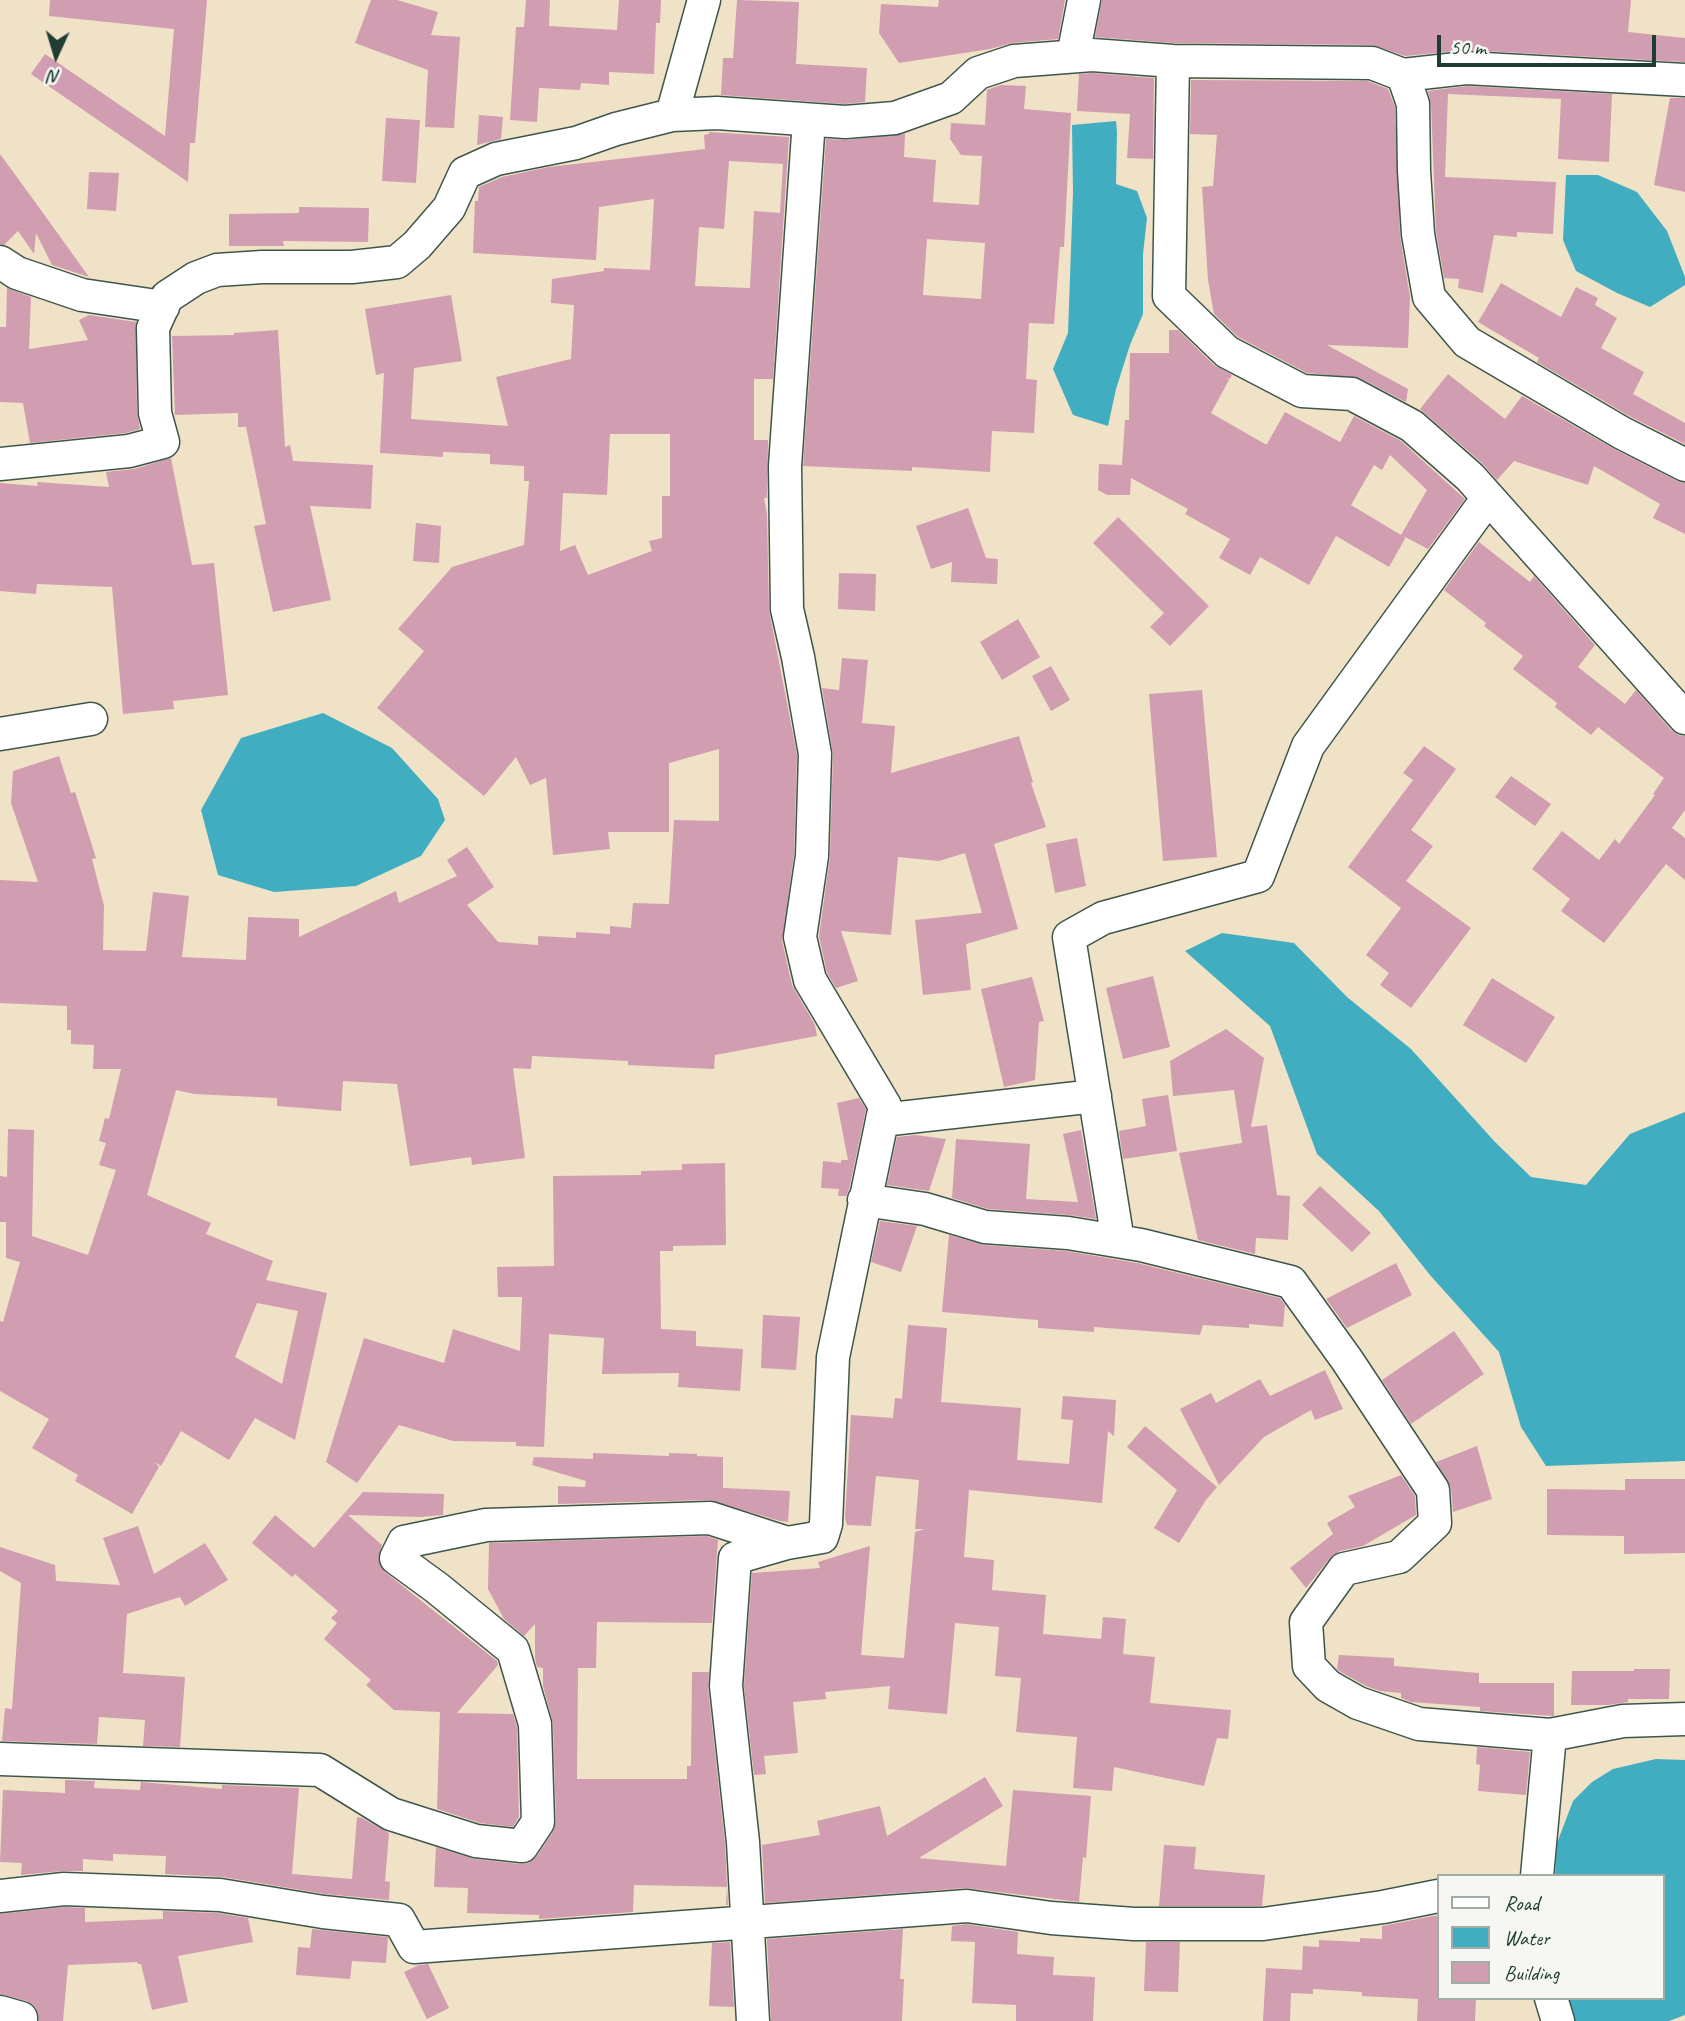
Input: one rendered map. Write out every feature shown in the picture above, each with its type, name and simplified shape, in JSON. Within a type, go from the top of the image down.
[{"type":"street","points":[[672,115],[704,0]]},
{"type":"street","points":[[1073,56],[1084,0]]},
{"type":"street","points":[[0,464],[129,451],[163,442],[155,413],[153,328],[167,297],[196,278],[218,270],[352,267],[397,262],[417,245],[449,208],[465,173],[496,159],[576,143],[616,129],[672,115],[716,113],[845,122],[895,118],[951,98],[978,73],[1014,61],[1091,55],[1173,61],[1372,63],[1402,75],[1466,68],[1685,80]]},
{"type":"street","points":[[1173,61],[1169,296],[1227,352],[1302,391],[1352,394],[1412,426],[1470,477],[1685,718]]},
{"type":"street","points":[[1402,75],[1413,104],[1418,234],[1429,297],[1467,342],[1622,433],[1685,465]]},
{"type":"street","points":[[753,2021],[744,1842],[726,1686],[735,1558],[787,1543],[822,1537],[826,1524],[833,1357],[885,1106],[810,980],[800,937],[812,856],[815,754],[787,609],[785,466],[808,120]]},
{"type":"street","points":[[0,262],[18,273],[82,295],[163,307]]},
{"type":"street","points":[[1118,1241],[1069,937],[1103,919],[1258,876],[1308,746],[1488,498]]},
{"type":"street","points":[[0,734],[91,719]]},
{"type":"street","points":[[882,1120],[1095,1096]]},
{"type":"street","points":[[864,1200],[925,1209],[985,1227],[1068,1233],[1118,1241],[1291,1282],[1347,1360],[1433,1490],[1435,1523],[1399,1557],[1344,1569],[1306,1622],[1309,1666],[1328,1686],[1358,1703],[1419,1724],[1550,1735],[1623,1721],[1685,1719]]},
{"type":"street","points":[[0,1759],[320,1770],[391,1814],[476,1841],[522,1846],[538,1822],[536,1724],[513,1650],[396,1558],[404,1542],[486,1525],[710,1518],[787,1543]]},
{"type":"street","points":[[1537,1874],[1550,1735]]},
{"type":"street","points":[[0,1896],[64,1889],[220,1895],[323,1912],[399,1920],[414,1947],[967,1906],[1051,1918],[1134,1924],[1263,1924],[1383,1907],[1436,1896]]},
{"type":"street","points":[[1552,2000],[1558,2021]]},
{"type":"street","points":[[0,2012],[21,2018],[21,2021]]},
{"type":"water","points":[[1116,121],[1116,184],[1137,191],[1147,218],[1143,254],[1143,314],[1116,389],[1108,426],[1073,415],[1053,369],[1068,333],[1073,193],[1072,125]]},
{"type":"water","points":[[1566,175],[1598,175],[1637,192],[1667,231],[1685,277],[1685,285],[1650,307],[1576,271],[1563,240]]},
{"type":"water","points":[[323,713],[392,748],[438,799],[445,820],[421,856],[356,886],[274,892],[218,875],[201,810],[241,738]]},
{"type":"water","points":[[1222,933],[1294,943],[1347,997],[1411,1049],[1495,1142],[1531,1177],[1586,1185],[1630,1134],[1685,1112],[1685,1461],[1546,1466],[1521,1427],[1499,1352],[1430,1275],[1379,1211],[1317,1154],[1270,1026],[1185,951]]},
{"type":"water","points":[[1656,1759],[1685,1760],[1685,2015],[1669,2021],[1571,2021],[1558,2000],[1664,2000],[1664,1874],[1555,1874],[1557,1843],[1573,1801],[1592,1782],[1613,1769]]},
{"type":"building","points":[[50,0],[207,0],[195,143],[190,143],[188,182],[31,74],[45,54],[165,136],[174,29],[49,16]]},
{"type":"building","points":[[371,0],[397,0],[438,12],[431,35],[460,37],[454,128],[425,127],[428,70],[355,43]]},
{"type":"building","points":[[526,0],[550,0],[549,26],[617,30],[619,0],[661,0],[660,23],[656,23],[654,74],[609,72],[609,85],[581,83],[580,90],[539,88],[537,122],[510,120],[516,27],[524,27]]},
{"type":"building","points":[[737,0],[799,2],[796,64],[867,68],[865,102],[845,104],[721,95],[723,58],[733,58]]},
{"type":"building","points":[[939,0],[1065,0],[1058,39],[1012,43],[899,63],[879,33],[881,4],[938,7]]},
{"type":"building","points":[[1102,0],[1631,0],[1628,32],[1685,38],[1685,62],[1467,50],[1405,56],[1372,45],[1174,43],[1095,37]]},
{"type":"building","points":[[1079,74],[1154,78],[1153,159],[1127,158],[1130,114],[1077,111]]},
{"type":"building","points":[[1191,80],[1368,81],[1388,89],[1395,107],[1400,235],[1410,297],[1408,348],[1327,345],[1408,389],[1406,402],[1360,378],[1307,373],[1238,337],[1214,314],[1208,280],[1202,187],[1213,186],[1217,135],[1190,134]]},
{"type":"building","points":[[1001,85],[1026,86],[1024,109],[1071,113],[1064,247],[1060,247],[1054,324],[1029,323],[1026,379],[1037,380],[1034,433],[992,431],[990,472],[912,467],[912,471],[803,466],[826,139],[846,140],[905,134],[904,157],[936,160],[933,202],[979,205],[982,156],[961,155],[950,139],[951,123],[985,125],[987,90]],"holes":[[[927,239],[985,243],[981,299],[923,295]]]},
{"type":"building","points":[[1467,86],[1612,94],[1609,162],[1558,159],[1561,99],[1448,94],[1445,177],[1556,182],[1553,234],[1517,232],[1517,237],[1494,235],[1483,293],[1458,288],[1459,279],[1444,278],[1436,232],[1431,104],[1428,91]]},
{"type":"building","points":[[1670,98],[1685,98],[1685,192],[1654,185]]},
{"type":"building","points":[[479,115],[503,117],[501,139],[477,145]]},
{"type":"building","points":[[386,118],[420,120],[416,183],[382,181]]},
{"type":"building","points":[[704,135],[789,137],[773,379],[754,379],[754,440],[768,440],[767,498],[764,498],[767,514],[769,610],[797,755],[794,854],[782,941],[792,985],[815,1025],[817,1036],[715,1055],[714,1069],[628,1065],[628,1061],[532,1056],[531,1069],[513,1068],[525,1158],[472,1165],[471,1157],[410,1166],[397,1084],[343,1081],[341,1111],[277,1106],[277,1098],[194,1094],[176,1090],[147,1195],[211,1223],[206,1234],[273,1261],[266,1280],[327,1293],[295,1440],[255,1418],[229,1460],[181,1431],[161,1466],[155,1462],[159,1467],[132,1514],[75,1481],[78,1475],[32,1448],[49,1419],[0,1391],[0,1321],[3,1322],[20,1262],[6,1258],[6,1222],[0,1222],[0,1176],[7,1177],[8,1129],[34,1130],[32,1236],[88,1255],[116,1170],[99,1165],[106,1143],[99,1141],[105,1118],[109,1119],[121,1069],[93,1069],[94,1045],[71,1044],[71,1030],[67,1030],[67,1006],[0,1003],[0,880],[38,882],[11,803],[13,771],[59,756],[71,793],[75,792],[96,858],[92,859],[104,906],[103,950],[146,951],[153,892],[189,896],[182,957],[246,960],[248,917],[299,919],[299,937],[396,891],[399,903],[457,876],[447,860],[467,847],[494,887],[467,905],[498,942],[538,945],[538,936],[576,938],[576,932],[610,934],[610,926],[631,928],[633,903],[669,904],[674,820],[719,821],[719,749],[669,763],[669,832],[608,832],[610,849],[553,855],[546,778],[530,785],[516,757],[484,796],[377,708],[424,651],[398,629],[452,567],[524,545],[529,481],[524,481],[524,466],[490,464],[490,454],[443,452],[443,457],[380,453],[384,373],[376,375],[365,309],[451,295],[462,361],[414,368],[411,419],[508,426],[496,377],[571,359],[574,305],[551,303],[552,279],[604,271],[604,268],[650,270],[654,199],[599,207],[596,260],[473,253],[475,201],[478,201],[479,187],[502,177],[549,167],[705,149]],"holes":[[[729,161],[783,164],[780,213],[754,211],[750,288],[695,286],[699,227],[724,229]],[[610,434],[670,434],[670,496],[662,496],[662,538],[649,541],[652,551],[588,575],[575,545],[560,551],[563,493],[607,495]],[[257,1303],[298,1311],[282,1384],[235,1357]]]},
{"type":"building","points":[[0,154],[89,277],[52,265],[36,233],[34,254],[18,231],[4,245],[0,244]]},
{"type":"building","points":[[89,172],[119,173],[116,211],[87,209]]},
{"type":"building","points":[[299,207],[369,208],[368,242],[283,241],[284,246],[229,246],[229,214],[299,213]]},
{"type":"building","points":[[1501,283],[1561,317],[1576,287],[1598,298],[1595,305],[1617,318],[1601,348],[1644,372],[1633,394],[1685,423],[1685,444],[1631,417],[1537,362],[1539,358],[1478,322]]},
{"type":"building","points":[[7,288],[31,297],[29,349],[88,340],[79,320],[89,315],[136,322],[137,413],[140,429],[126,433],[30,443],[23,403],[0,402],[0,327],[6,327]]},
{"type":"building","points":[[278,330],[285,447],[290,445],[293,461],[373,465],[371,509],[310,506],[331,600],[273,612],[254,526],[266,524],[246,427],[238,427],[238,413],[175,415],[172,336],[234,335]]},
{"type":"building","points":[[1169,330],[1178,330],[1214,365],[1232,375],[1230,379],[1226,378],[1229,380],[1211,413],[1265,444],[1285,412],[1340,442],[1354,416],[1401,441],[1465,499],[1428,549],[1406,537],[1389,567],[1336,536],[1309,585],[1260,557],[1250,575],[1219,558],[1230,539],[1185,514],[1188,509],[1131,478],[1130,495],[1107,495],[1098,490],[1099,464],[1122,465],[1125,420],[1129,420],[1130,353],[1169,353]],"holes":[[[1390,455],[1427,490],[1401,535],[1351,505],[1374,465],[1382,470]]]},
{"type":"building","points":[[1448,374],[1505,419],[1522,396],[1614,449],[1685,483],[1685,534],[1653,518],[1660,504],[1594,466],[1588,485],[1514,461],[1497,480],[1482,463],[1420,409]]},
{"type":"building","points":[[171,458],[192,565],[214,563],[228,695],[173,701],[174,709],[123,714],[112,587],[37,584],[36,594],[0,591],[0,483],[38,486],[37,482],[109,487],[106,472],[134,469]]},
{"type":"building","points":[[968,508],[986,558],[998,559],[997,584],[951,582],[952,562],[931,569],[916,526]]},
{"type":"building","points":[[1118,517],[1209,606],[1170,646],[1150,627],[1164,613],[1093,543]]},
{"type":"building","points":[[416,523],[441,526],[439,563],[413,561]]},
{"type":"building","points":[[1479,542],[1530,582],[1534,576],[1595,645],[1578,667],[1625,704],[1636,690],[1671,730],[1685,736],[1685,810],[1672,828],[1685,838],[1685,880],[1666,864],[1604,943],[1561,911],[1570,899],[1532,869],[1562,831],[1599,860],[1615,839],[1619,844],[1655,795],[1653,794],[1664,778],[1598,727],[1591,735],[1555,707],[1557,703],[1513,669],[1523,656],[1444,590]]},
{"type":"building","points":[[839,573],[876,574],[875,611],[838,609]]},
{"type":"building","points":[[1018,619],[1040,657],[1002,680],[980,642]]},
{"type":"building","points":[[842,658],[868,660],[862,723],[895,726],[891,773],[1019,736],[1046,827],[994,844],[1018,929],[966,944],[971,990],[923,995],[915,920],[982,913],[965,853],[939,861],[898,857],[891,935],[841,931],[858,981],[836,988],[827,973],[819,936],[830,857],[833,754],[822,688],[839,690]]},
{"type":"building","points":[[1051,666],[1070,700],[1051,711],[1032,676]]},
{"type":"building","points":[[1202,690],[1217,857],[1163,861],[1149,694]]},
{"type":"building","points":[[1424,746],[1456,769],[1411,830],[1433,846],[1406,881],[1471,928],[1411,1008],[1380,985],[1389,973],[1366,955],[1401,908],[1348,867],[1413,780],[1403,773]]},
{"type":"building","points":[[1511,776],[1551,804],[1535,826],[1495,797]]},
{"type":"building","points":[[1077,838],[1086,886],[1055,893],[1046,844]]},
{"type":"building","points":[[1153,976],[1170,1047],[1123,1059],[1106,988]]},
{"type":"building","points":[[1032,977],[1044,1021],[1039,1022],[1035,1080],[1004,1087],[981,989]]},
{"type":"building","points":[[1492,978],[1555,1017],[1526,1063],[1463,1025]]},
{"type":"building","points":[[1226,1029],[1264,1058],[1251,1127],[1267,1125],[1277,1195],[1290,1196],[1288,1240],[1256,1238],[1255,1254],[1198,1240],[1179,1153],[1242,1143],[1234,1090],[1173,1096],[1170,1061]]},
{"type":"building","points":[[1168,1095],[1177,1151],[1123,1159],[1119,1131],[1146,1126],[1142,1099]]},
{"type":"building","points":[[859,1098],[866,1109],[849,1190],[846,1196],[838,1196],[839,1189],[821,1188],[823,1161],[841,1163],[841,1160],[848,1160],[837,1103]]},
{"type":"building","points":[[1081,1130],[1096,1219],[988,1209],[952,1198],[956,1139],[1030,1144],[1026,1199],[1078,1202],[1063,1134]]},
{"type":"building","points":[[915,1135],[946,1139],[929,1191],[887,1185],[897,1137]]},
{"type":"building","points":[[725,1163],[726,1245],[673,1246],[673,1251],[660,1251],[661,1329],[696,1331],[696,1346],[743,1349],[740,1391],[678,1387],[679,1373],[602,1374],[604,1338],[549,1334],[544,1447],[516,1446],[516,1442],[453,1441],[399,1425],[357,1483],[326,1462],[364,1338],[444,1363],[453,1329],[520,1351],[522,1297],[498,1297],[497,1267],[554,1266],[553,1176],[641,1175],[641,1171],[682,1170],[682,1164]]},
{"type":"building","points":[[1320,1186],[1371,1233],[1352,1252],[1302,1205]]},
{"type":"building","points":[[880,1221],[917,1226],[901,1272],[871,1262]]},
{"type":"building","points":[[949,1235],[984,1245],[1066,1251],[1137,1263],[1280,1298],[1285,1305],[1283,1327],[1249,1324],[1249,1328],[1203,1325],[1200,1335],[1094,1327],[1094,1332],[1038,1328],[1038,1320],[942,1312]]},
{"type":"building","points":[[1396,1263],[1412,1295],[1347,1328],[1326,1299]]},
{"type":"building","points":[[763,1315],[800,1317],[796,1370],[761,1368]]},
{"type":"building","points":[[908,1325],[947,1328],[941,1402],[1021,1408],[1017,1460],[1069,1464],[1073,1420],[1061,1419],[1063,1396],[1116,1400],[1114,1436],[1108,1431],[1102,1503],[969,1490],[964,1557],[994,1560],[992,1590],[1046,1595],[1043,1634],[1101,1639],[1103,1617],[1126,1619],[1123,1654],[1155,1657],[1150,1703],[1231,1710],[1228,1739],[1217,1738],[1204,1786],[1114,1767],[1112,1791],[1073,1788],[1077,1737],[1016,1732],[1021,1678],[995,1676],[999,1627],[955,1623],[947,1714],[888,1709],[890,1686],[825,1692],[826,1699],[793,1702],[798,1753],[764,1756],[766,1774],[754,1775],[744,1686],[752,1573],[820,1568],[818,1562],[870,1546],[861,1655],[904,1658],[915,1532],[925,1529],[915,1529],[919,1480],[876,1476],[871,1526],[847,1525],[845,1518],[851,1415],[893,1418],[895,1398],[902,1399]]},
{"type":"building","points":[[1454,1331],[1484,1374],[1411,1424],[1382,1380]]},
{"type":"building","points":[[1325,1370],[1343,1409],[1315,1420],[1311,1410],[1264,1437],[1219,1485],[1180,1409],[1211,1393],[1216,1403],[1260,1379],[1270,1396]]},
{"type":"building","points":[[1145,1426],[1217,1487],[1179,1543],[1154,1528],[1177,1490],[1127,1447]]},
{"type":"building","points":[[1477,1446],[1492,1499],[1453,1512],[1451,1488],[1436,1462]]},
{"type":"building","points":[[593,1453],[669,1456],[669,1453],[723,1457],[723,1488],[790,1491],[788,1522],[709,1500],[558,1504],[558,1486],[585,1487],[586,1481],[532,1465],[534,1457],[593,1459]]},
{"type":"building","points":[[1401,1475],[1415,1496],[1416,1515],[1363,1546],[1340,1551],[1330,1558],[1306,1588],[1290,1568],[1333,1534],[1327,1523],[1355,1507],[1348,1496]]},
{"type":"building","points":[[1625,1479],[1685,1479],[1685,1553],[1624,1554],[1624,1536],[1547,1535],[1547,1489],[1625,1490]]},
{"type":"building","points":[[363,1492],[444,1494],[443,1515],[348,1515],[382,1545],[378,1559],[385,1572],[497,1661],[498,1665],[457,1713],[513,1714],[517,1727],[519,1817],[513,1827],[480,1823],[437,1809],[440,1712],[394,1710],[366,1685],[371,1680],[324,1639],[337,1623],[331,1618],[338,1611],[295,1574],[292,1577],[252,1543],[275,1515],[314,1548]]},
{"type":"building","points":[[138,1526],[154,1574],[205,1543],[228,1580],[185,1606],[180,1597],[127,1614],[123,1673],[185,1677],[180,1747],[143,1746],[145,1720],[99,1717],[97,1744],[2,1741],[5,1708],[12,1709],[21,1583],[0,1571],[0,1547],[55,1565],[56,1581],[120,1585],[103,1538]]},
{"type":"building","points":[[707,1536],[718,1540],[712,1623],[597,1622],[596,1668],[578,1668],[577,1779],[687,1779],[687,1766],[691,1766],[692,1672],[709,1672],[708,1688],[725,1844],[728,1905],[727,1887],[634,1885],[633,1912],[539,1919],[539,1915],[467,1913],[468,1888],[434,1887],[436,1847],[474,1859],[529,1863],[553,1832],[556,1821],[553,1723],[543,1686],[543,1668],[537,1667],[535,1658],[535,1624],[524,1636],[504,1619],[488,1589],[489,1543]]},
{"type":"building","points":[[1339,1655],[1394,1658],[1394,1666],[1479,1673],[1479,1683],[1554,1683],[1554,1716],[1480,1711],[1480,1707],[1411,1702],[1401,1698],[1401,1693],[1380,1691],[1339,1671]]},
{"type":"building","points":[[1670,1669],[1669,1699],[1628,1699],[1628,1702],[1608,1705],[1571,1705],[1572,1671]]},
{"type":"building","points":[[1477,1747],[1530,1752],[1526,1795],[1478,1791],[1480,1765],[1476,1764]]},
{"type":"building","points":[[985,1777],[1003,1806],[919,1858],[1006,1866],[1013,1790],[1091,1796],[1079,1902],[966,1888],[765,1903],[762,1845],[820,1835],[817,1821],[880,1806],[887,1836]]},
{"type":"building","points":[[65,1780],[95,1781],[94,1788],[140,1790],[141,1782],[222,1789],[222,1785],[299,1788],[292,1874],[352,1879],[357,1817],[362,1818],[389,1833],[385,1881],[390,1882],[389,1900],[325,1894],[223,1877],[165,1874],[166,1856],[113,1854],[113,1861],[83,1859],[83,1871],[21,1875],[22,1863],[0,1862],[3,1790],[65,1793]]},
{"type":"building","points":[[1164,1845],[1196,1847],[1194,1869],[1265,1875],[1262,1906],[1159,1906]]},
{"type":"building","points":[[65,1907],[85,1908],[85,1922],[163,1919],[163,1911],[218,1913],[248,1918],[253,1942],[178,1956],[188,2002],[152,2010],[141,1964],[68,1965],[63,2021],[39,2021],[36,2008],[27,2001],[0,1994],[0,1914]]},
{"type":"building","points":[[1436,1916],[1436,2000],[1476,2000],[1475,2021],[1417,2021],[1418,1999],[1362,1996],[1362,1992],[1313,1989],[1313,1994],[1291,1993],[1290,2021],[1263,2021],[1266,1968],[1302,1970],[1303,1946],[1319,1947],[1319,1940],[1360,1942],[1360,1938],[1382,1939],[1382,1926]]},
{"type":"building","points":[[966,1924],[1018,1932],[1017,1954],[1054,1957],[1053,1975],[1095,1977],[1093,2021],[1016,2021],[1016,2005],[972,2003],[975,1942],[951,1941],[952,1926]]},
{"type":"building","points":[[312,1929],[388,1937],[386,1963],[352,1961],[350,1979],[296,1975],[298,1947],[310,1948]]},
{"type":"building","points":[[903,1929],[900,1979],[904,1979],[902,2021],[771,2021],[767,1939]]},
{"type":"building","points":[[730,1942],[734,2007],[709,2006],[712,1943]]},
{"type":"building","points":[[1146,1942],[1180,1942],[1178,1992],[1144,1991]]},
{"type":"building","points":[[428,1964],[449,2008],[427,2019],[404,1972]]}]
